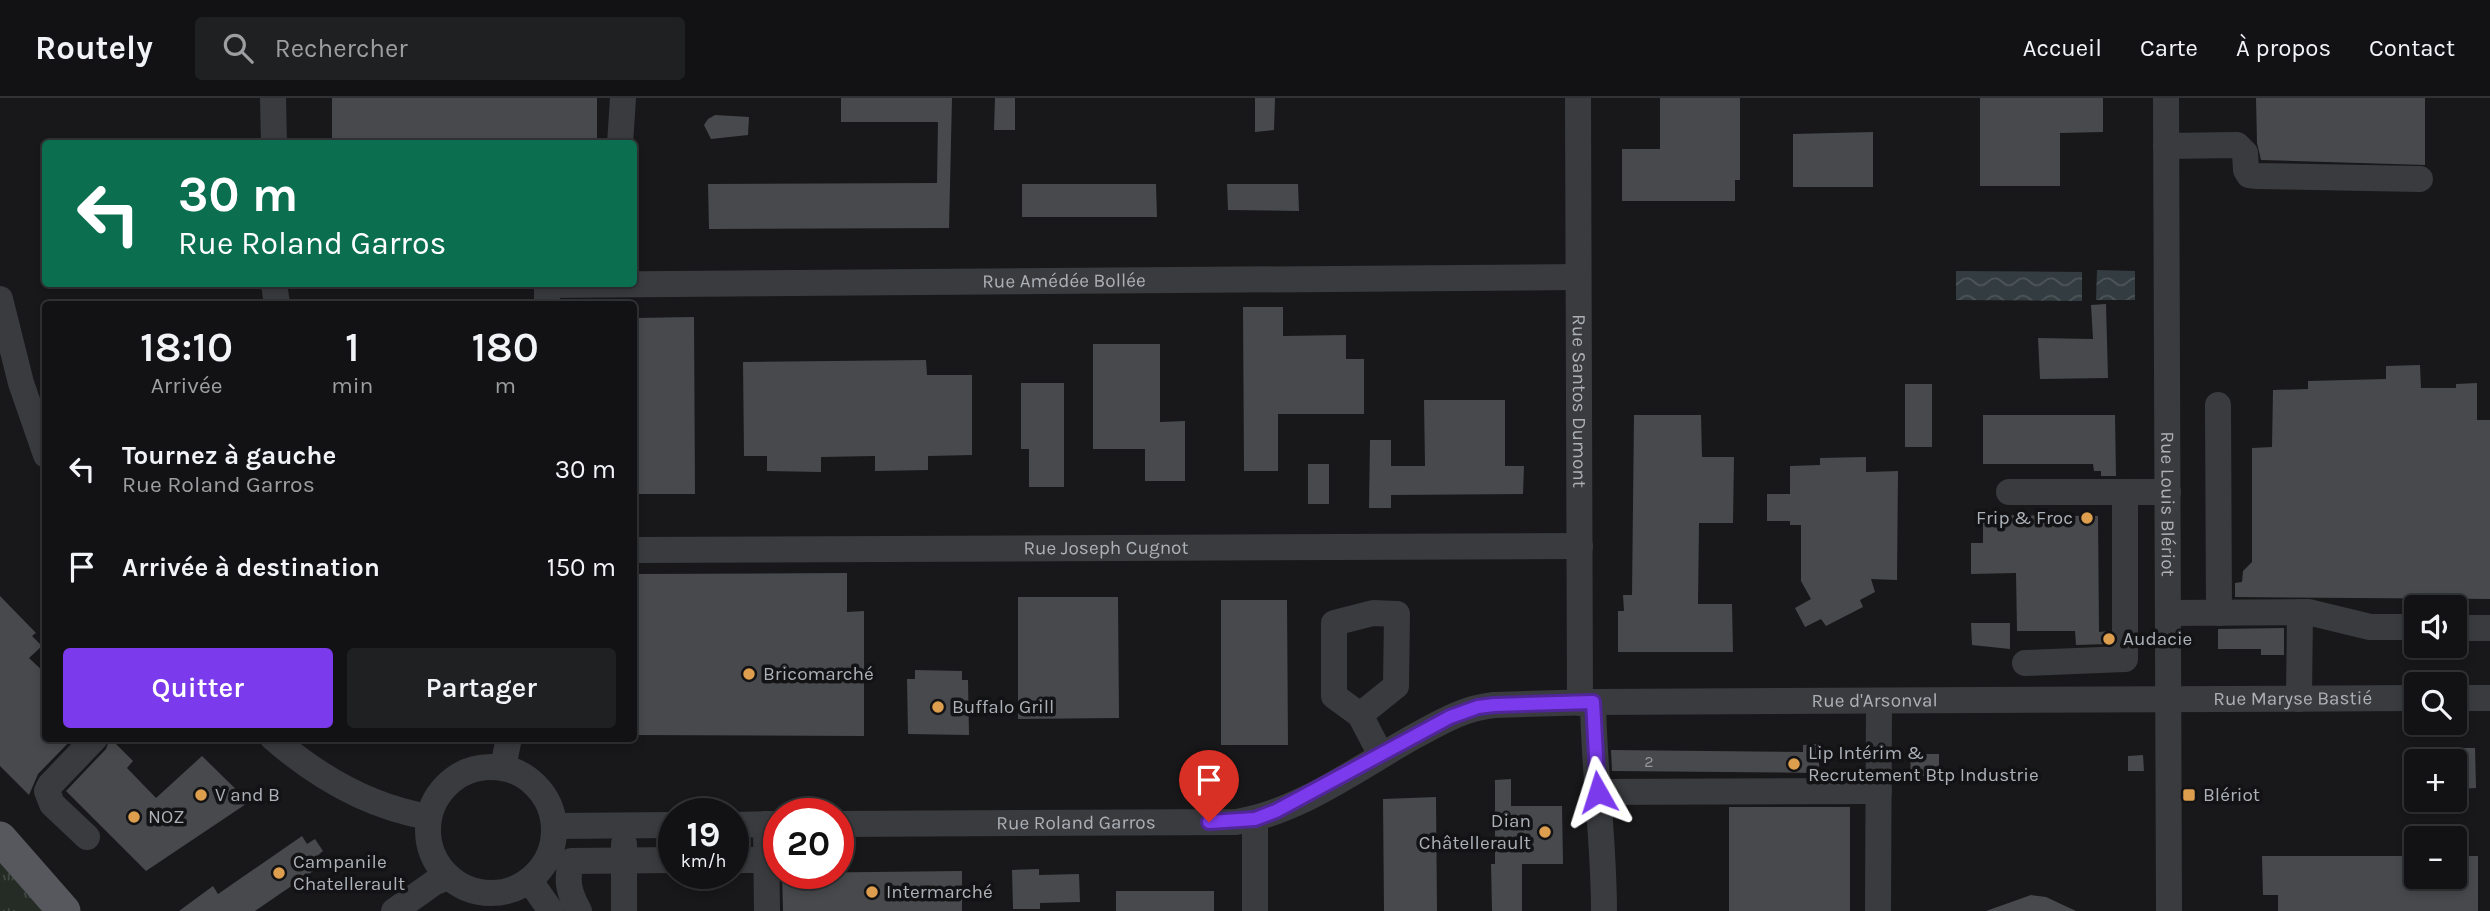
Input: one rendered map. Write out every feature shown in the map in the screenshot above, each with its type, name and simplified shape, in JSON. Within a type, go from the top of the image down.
[{"type":"main road","points":[[0,838],[64,911]]},
{"type":"street","points":[[274,98],[274,140]]},
{"type":"street","points":[[620,140],[623,98]]},
{"type":"street","name":"Rue Santos Dumont","points":[[1577,98],[1580,546],[1586,702],[1604,846],[1604,911]]},
{"type":"street","name":"Rue Louis Blériot","points":[[2166,98],[2169,911]]},
{"type":"street","points":[[2166,146],[2237,145],[2245,153],[2246,170],[2257,176],[2420,178]]},
{"type":"street","name":"Rue Amédée Bollée","points":[[547,295],[1578,277]]},
{"type":"street","points":[[0,299],[10,387],[42,447]]},
{"type":"street","points":[[2218,405],[2219,612]]},
{"type":"street","points":[[2009,492],[2168,492]]},
{"type":"street","points":[[2025,663],[2125,659],[2125,492]]},
{"type":"street","name":"Rue Joseph Cugnot","points":[[637,550],[1580,546]]},
{"type":"street","points":[[2299,699],[2300,612]]},
{"type":"street","points":[[2168,613],[2300,612],[2320,614],[2370,627],[2404,627]]},
{"type":"street","points":[[2467,628],[2490,628]]},
{"type":"street","name":"Rue Maryse Bastié","points":[[2169,700],[2404,698]]},
{"type":"street","points":[[2467,698],[2490,698]]},
{"type":"street","name":"Rue d'Arsonval","points":[[1586,702],[2169,700]]},
{"type":"street","points":[[1878,911],[1879,701]]},
{"type":"street","name":"Rue Roland Garros","points":[[854,824],[1209,822],[1255,819],[1300,800],[1450,717],[1478,707],[1586,702]]},
{"type":"street","points":[[1360,715],[1381,755]]},
{"type":"street","points":[[87,838],[51,804],[47,791],[91,742]]},
{"type":"street","points":[[278,742],[339,787],[379,805],[429,817]]},
{"type":"street","points":[[503,767],[508,742]]},
{"type":"street","points":[[484,766],[503,767],[523,774],[539,788],[551,805],[555,826],[553,847],[544,866],[530,881],[514,890],[489,894],[463,887],[449,877],[435,860],[429,817],[436,798],[448,783],[465,772],[484,766]]},
{"type":"street","points":[[1598,792],[1879,791]]},
{"type":"street","points":[[1255,819],[1255,911]]},
{"type":"street","points":[[624,825],[624,911]]},
{"type":"street","points":[[555,826],[658,825]]},
{"type":"street","points":[[579,911],[569,893],[567,877],[571,861],[658,860]]},
{"type":"street","points":[[394,911],[435,882],[449,877]]},
{"type":"street","points":[[530,881],[551,911]]},
{"type":"street","points":[[767,889],[767,911]]},
{"type":"green space","points":[[0,849],[56,911],[0,911]]},
{"type":"water","points":[[2097,270],[2135,271],[2135,300],[2096,300]]},
{"type":"water","points":[[1956,271],[2082,272],[2082,301],[1956,300]]},
{"type":"building","points":[[332,98],[597,98],[597,140],[332,140]]},
{"type":"building","points":[[841,98],[952,98],[949,228],[709,229],[708,184],[937,183],[938,122],[841,122]]},
{"type":"building","points":[[995,98],[1015,98],[1015,130],[994,130]]},
{"type":"building","points":[[1255,98],[1275,98],[1274,130],[1255,132]]},
{"type":"building","points":[[1660,98],[1740,98],[1740,180],[1735,180],[1735,201],[1622,201],[1622,149],[1660,149]]},
{"type":"building","points":[[1980,98],[2103,98],[2103,132],[2060,133],[2060,186],[1980,186]]},
{"type":"building","points":[[2256,98],[2425,98],[2425,165],[2261,160],[2257,143]]},
{"type":"building","points":[[715,115],[749,117],[748,135],[711,139],[704,125]]},
{"type":"building","points":[[1873,132],[1873,187],[1793,187],[1793,134]]},
{"type":"building","points":[[1022,184],[1156,184],[1157,217],[1022,217]]},
{"type":"building","points":[[1227,184],[1298,184],[1299,211],[1228,210]]},
{"type":"building","points":[[2106,304],[2108,378],[2040,379],[2038,338],[2093,339],[2091,305]]},
{"type":"building","points":[[1243,307],[1283,307],[1283,336],[1346,335],[1346,359],[1364,359],[1364,414],[1278,414],[1278,471],[1244,471]]},
{"type":"building","points":[[694,317],[695,494],[637,494],[637,318]]},
{"type":"building","points":[[1093,344],[1160,344],[1160,422],[1185,421],[1185,481],[1145,481],[1145,449],[1093,449]]},
{"type":"building","points":[[926,360],[927,375],[972,375],[972,455],[928,456],[928,470],[875,471],[875,456],[821,457],[821,472],[767,471],[767,456],[744,456],[743,362]]},
{"type":"building","points":[[2420,365],[2421,388],[2456,388],[2456,384],[2477,383],[2477,420],[2490,420],[2490,599],[2467,599],[2467,595],[2404,595],[2404,598],[2235,597],[2235,583],[2242,582],[2243,571],[2252,562],[2252,448],[2272,447],[2273,390],[2308,389],[2308,381],[2386,379],[2386,366]]},
{"type":"building","points":[[1021,383],[1064,383],[1064,487],[1029,487],[1029,449],[1021,449]]},
{"type":"building","points":[[1905,384],[1932,384],[1932,447],[1905,447]]},
{"type":"building","points":[[1424,400],[1505,400],[1505,466],[1524,466],[1523,494],[1391,495],[1391,508],[1369,508],[1370,440],[1391,440],[1391,466],[1425,466]]},
{"type":"building","points":[[1634,415],[1701,415],[1702,457],[1734,457],[1733,523],[1699,523],[1698,604],[1732,604],[1733,652],[1618,652],[1618,611],[1624,611],[1623,595],[1632,595]]},
{"type":"building","points":[[1983,415],[2115,415],[2116,476],[2101,476],[2101,471],[2094,471],[2093,464],[1983,464]]},
{"type":"building","points":[[1866,457],[1866,472],[1898,471],[1897,580],[1871,579],[1875,592],[1860,600],[1863,607],[1826,626],[1821,619],[1805,627],[1795,608],[1811,599],[1801,581],[1801,525],[1790,525],[1790,521],[1767,521],[1767,494],[1790,494],[1790,466],[1820,465],[1820,458]]},
{"type":"building","points":[[1308,464],[1329,464],[1329,504],[1308,504]]},
{"type":"building","points":[[1983,515],[2098,516],[2099,632],[2109,631],[2109,644],[2076,645],[2075,631],[2017,631],[2016,573],[1971,574],[1971,543],[1983,543]]},
{"type":"building","name":"Bricomarché","points":[[847,573],[847,612],[864,611],[864,736],[637,735],[637,574]]},
{"type":"building","points":[[0,596],[36,633],[32,636],[42,646],[29,658],[42,670],[42,742],[69,742],[38,774],[29,795],[0,766]]},
{"type":"building","points":[[1018,597],[1118,597],[1119,718],[1018,719]]},
{"type":"building","points":[[1221,600],[1287,600],[1288,745],[1221,745]]},
{"type":"building","points":[[1971,623],[2010,623],[2010,649],[1972,645]]},
{"type":"building","points":[[2284,628],[2284,655],[2261,655],[2261,649],[2218,649],[2218,629]]},
{"type":"building","name":"Buffalo Grill","points":[[915,670],[962,671],[962,680],[968,680],[969,735],[908,734],[907,679],[915,679]]},
{"type":"building","name":"NOZ","points":[[109,742],[114,742],[133,761],[127,768],[156,798],[202,756],[249,802],[146,871],[66,791],[106,749]]},
{"type":"building","points":[[1819,744],[1819,773],[1612,771],[1611,750],[1803,752],[1803,745]]},
{"type":"building","points":[[2475,748],[2476,788],[2467,789],[2467,749],[2459,749]]},
{"type":"building","points":[[1911,754],[1939,754],[1939,776],[1910,776]]},
{"type":"building","points":[[2143,755],[2144,771],[2128,771],[2128,756]]},
{"type":"building","points":[[1511,779],[1511,806],[1562,806],[1563,864],[1522,864],[1522,911],[1492,911],[1495,780]]},
{"type":"building","points":[[1436,797],[1437,911],[1384,911],[1383,799]]},
{"type":"building","points":[[1729,807],[1850,807],[1850,911],[1729,911]]},
{"type":"building","points":[[302,836],[307,844],[315,839],[323,851],[316,857],[322,865],[255,911],[179,911],[213,886],[218,894]]},
{"type":"building","points":[[2262,856],[2404,856],[2404,889],[2467,889],[2467,856],[2478,856],[2478,911],[2278,911],[2278,895],[2263,895]]},
{"type":"building","points":[[1039,869],[1039,875],[1079,874],[1080,902],[1040,903],[1040,909],[1013,909],[1012,870]]},
{"type":"building","name":"Intermarché","points":[[962,871],[962,911],[783,911],[782,889],[854,889],[854,872]]},
{"type":"building","points":[[1116,891],[1214,891],[1214,911],[1116,911]]},
{"type":"building","points":[[2031,895],[2046,897],[2076,911],[1986,911]]},
{"type":"place","name":"Frip & Froc","points":[[2087,518]]},
{"type":"place","name":"Audacie","points":[[2109,639]]},
{"type":"place","name":"Bricomarché","points":[[749,674]]},
{"type":"place","name":"Buffalo Grill","points":[[938,707]]},
{"type":"place","name":"Lip Intérim & Recrutement Btp Industrie","points":[[1794,764]]},
{"type":"place","name":"V and B","points":[[201,795]]},
{"type":"place","name":"Blériot","points":[[2189,795]]},
{"type":"place","name":"NOZ","points":[[134,817]]},
{"type":"place","name":"Dian Châtellerault","points":[[1545,832]]},
{"type":"place","name":"Campanile Chatellerault","points":[[279,873]]},
{"type":"place","name":"Intermarché","points":[[872,892]]},
{"type":"route","points":[[1209,822],[1255,819],[1276,811],[1450,717],[1478,707],[1494,705],[1593,702],[1593,746],[1598,792]]}]
